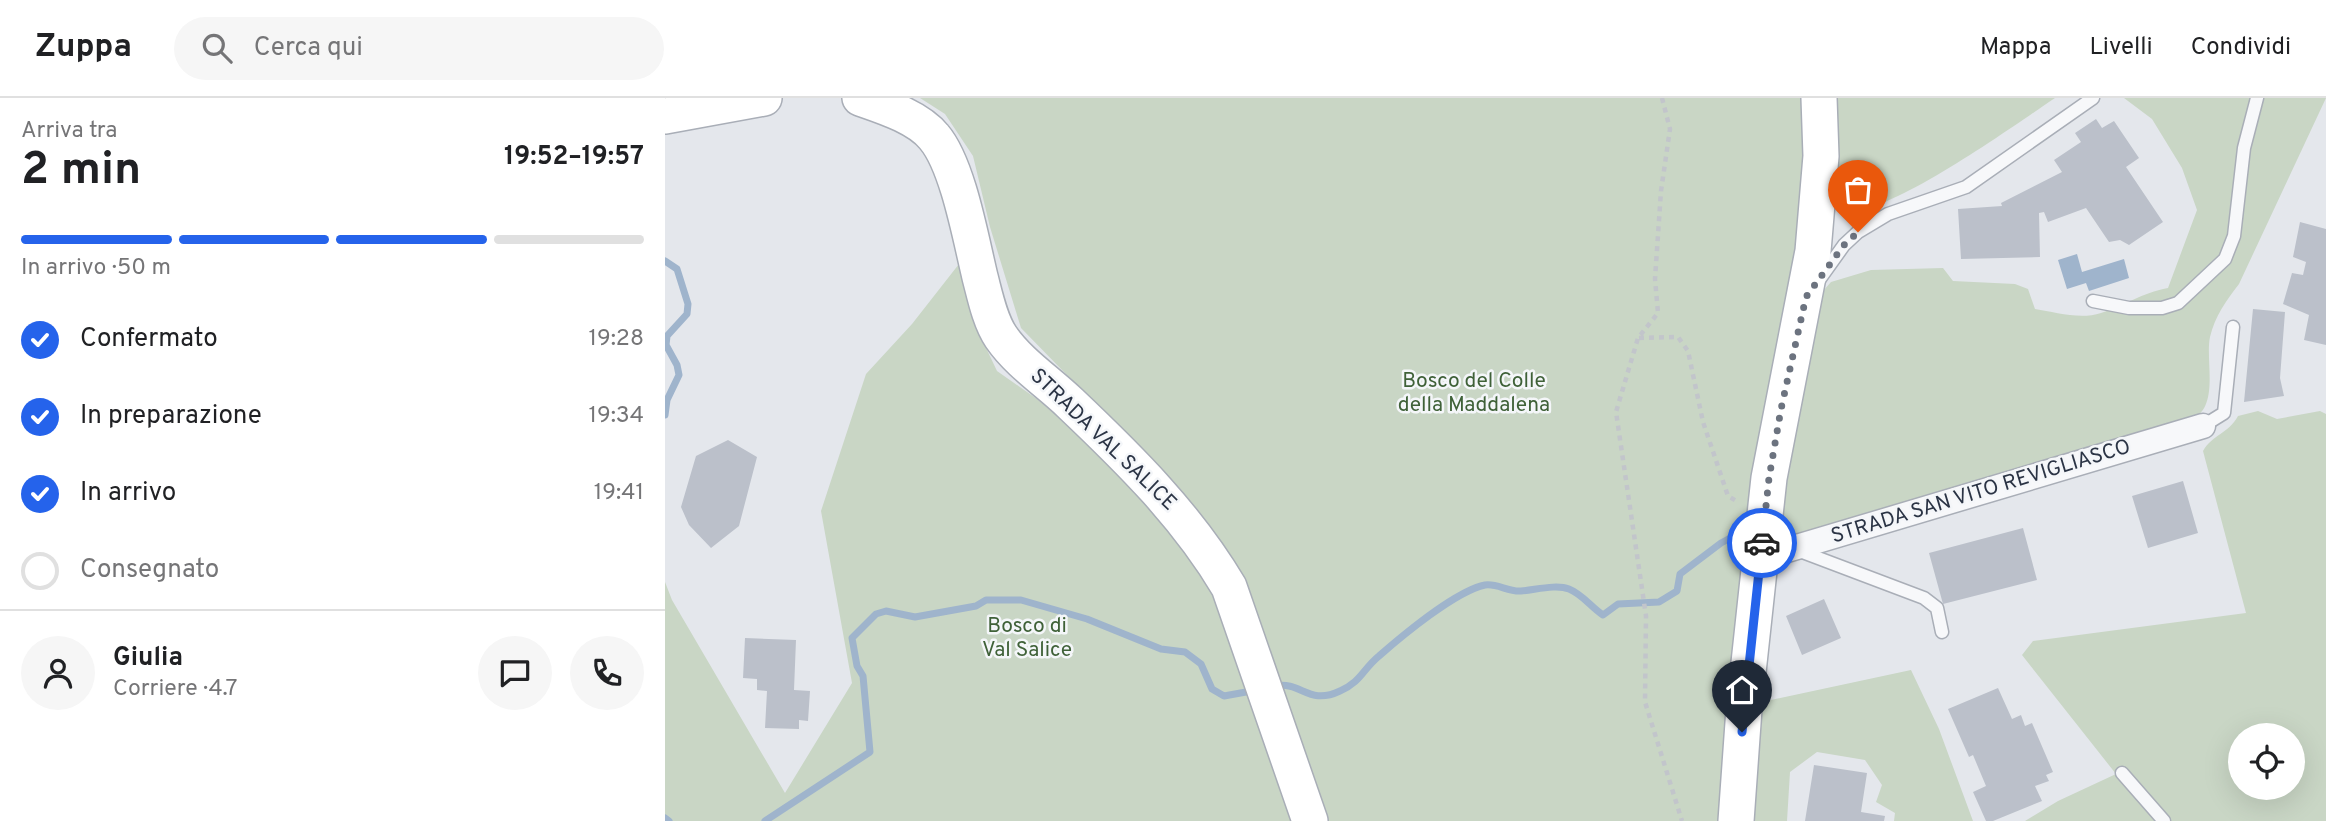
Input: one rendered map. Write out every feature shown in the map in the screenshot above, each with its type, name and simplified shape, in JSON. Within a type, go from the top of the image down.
[{"type":"street","points":[[667,115],[764,98]]},
{"type":"street","name":"STRADA VAL SALICE","points":[[860,98],[901,113],[934,136],[953,173],[985,296],[1000,335],[1021,360],[1124,456],[1186,522],[1229,587],[1310,821]]},
{"type":"street","points":[[1736,821],[1744,709],[1765,520],[1781,409],[1814,251],[1821,156],[1819,98]]},
{"type":"street","name":"STRADA SAN VITO REVIGLIASCO","points":[[1760,558],[2203,426]]},
{"type":"lane","points":[[1806,297],[1844,245],[1858,232],[1888,214],[1966,187],[2093,98]]},
{"type":"lane","points":[[2094,301],[2129,308],[2162,308],[2178,303],[2225,260],[2234,236],[2244,148],[2257,98]]},
{"type":"lane","points":[[2203,426],[2224,413],[2233,327]]},
{"type":"lane","points":[[1794,548],[1924,598],[1937,608],[1942,632]]},
{"type":"lane","points":[[2122,773],[2164,821]]},
{"type":"path","points":[[1662,98],[1670,128],[1661,191],[1655,279],[1658,313],[1638,338],[1616,412],[1646,616],[1645,702],[1682,821]]},
{"type":"path","points":[[1638,338],[1678,337],[1688,351],[1703,422],[1728,496],[1765,520]]},
{"type":"green space","name":"Bosco del Colle della Maddalena","points":[[920,98],[1805,98],[1810,143],[1728,821],[1325,821],[1242,583],[1218,538],[1183,494],[1021,328],[990,227],[973,156],[945,114]]},
{"type":"green space","points":[[1832,98],[2055,98],[1919,185],[1890,200],[1864,209],[1844,212],[1831,200]]},
{"type":"green space","points":[[2124,98],[2326,98],[2239,284],[2215,322],[2209,347],[2209,394],[2201,413],[2184,422],[2154,427],[1795,535],[1784,529],[1775,519],[1815,300],[1831,282],[1871,270],[1943,268],[1953,281],[2015,284],[2028,289],[2035,309],[2076,316],[2101,313],[2168,288],[2197,210],[2182,168],[2152,119]]},
{"type":"green space","name":"Bosco di Val Salice","points":[[959,264],[979,333],[997,371],[1037,399],[1088,442],[1148,502],[1201,567],[1224,608],[1295,821],[665,821],[665,582],[672,600],[785,793],[852,683],[821,511],[866,374],[912,324]]},
{"type":"green space","points":[[2258,411],[2277,419],[2320,411],[2326,414],[2326,821],[2025,821],[2058,801],[2116,774],[2022,655],[2033,641],[2246,613],[2203,451],[2238,416]]},
{"type":"green space","points":[[1911,670],[1939,729],[1973,821],[1894,821],[1895,813],[1876,802],[1882,785],[1865,760],[1817,752],[1790,772],[1787,821],[1748,821],[1757,703]]},
{"type":"water","points":[[2077,254],[2082,272],[2124,259],[2129,278],[2089,291],[2086,283],[2067,289],[2058,260]]},
{"type":"building","points":[[2096,119],[2102,128],[2114,121],[2139,158],[2126,167],[2163,222],[2129,245],[2120,240],[2109,242],[2086,208],[2048,222],[2044,212],[2039,213],[2040,257],[1961,259],[1958,209],[2002,206],[2001,203],[2062,172],[2054,160],[2081,142],[2075,133]]},
{"type":"building","points":[[2300,222],[2326,229],[2326,345],[2304,340],[2309,315],[2283,304],[2292,273],[2303,275],[2306,262],[2293,257]]},
{"type":"building","points":[[2253,309],[2285,312],[2280,378],[2284,396],[2244,402]]},
{"type":"building","points":[[728,440],[757,457],[739,526],[711,548],[689,525],[681,507],[696,456]]},
{"type":"building","points":[[2183,481],[2198,533],[2148,548],[2132,496]]},
{"type":"building","points":[[2023,528],[2037,580],[1943,604],[1929,553]]},
{"type":"building","points":[[1824,599],[1841,638],[1802,655],[1786,616]]},
{"type":"building","points":[[745,638],[796,640],[794,690],[810,691],[808,721],[799,720],[799,729],[765,728],[767,691],[757,690],[757,679],[743,678]]},
{"type":"building","points":[[1998,688],[2012,719],[2021,715],[2025,726],[2032,723],[2053,772],[2046,775],[2049,781],[2035,786],[2042,801],[1993,821],[1986,821],[1973,792],[1986,786],[1973,755],[1969,757],[1948,709]]},
{"type":"building","points":[[1814,765],[1867,773],[1861,812],[1885,816],[1884,821],[1805,821]]},
{"type":"waterway","points":[[665,261],[677,269],[688,304],[687,314],[667,336],[666,345],[677,365],[679,375],[667,400],[665,415]]},
{"type":"waterway","points":[[1275,686],[1284,685],[1320,696],[1340,691],[1353,684],[1379,656],[1430,615],[1459,596],[1485,585],[1516,591],[1552,587],[1569,589],[1603,615],[1618,604],[1659,602],[1677,591],[1680,574],[1721,543],[1749,528]]},
{"type":"waterway","points":[[765,821],[870,752],[863,676],[857,666],[852,638],[876,614],[886,611],[915,617],[976,606],[986,600],[1021,600],[1087,619],[1161,649],[1185,652],[1201,664],[1212,689],[1224,696],[1257,690]]},
{"type":"waterway","points":[[665,818],[669,821]]},
{"type":"way so far","points":[[1762,543],[1769,478],[1781,409],[1806,297],[1844,245],[1858,232]]},
{"type":"route","points":[[1742,732],[1762,543]]}]
